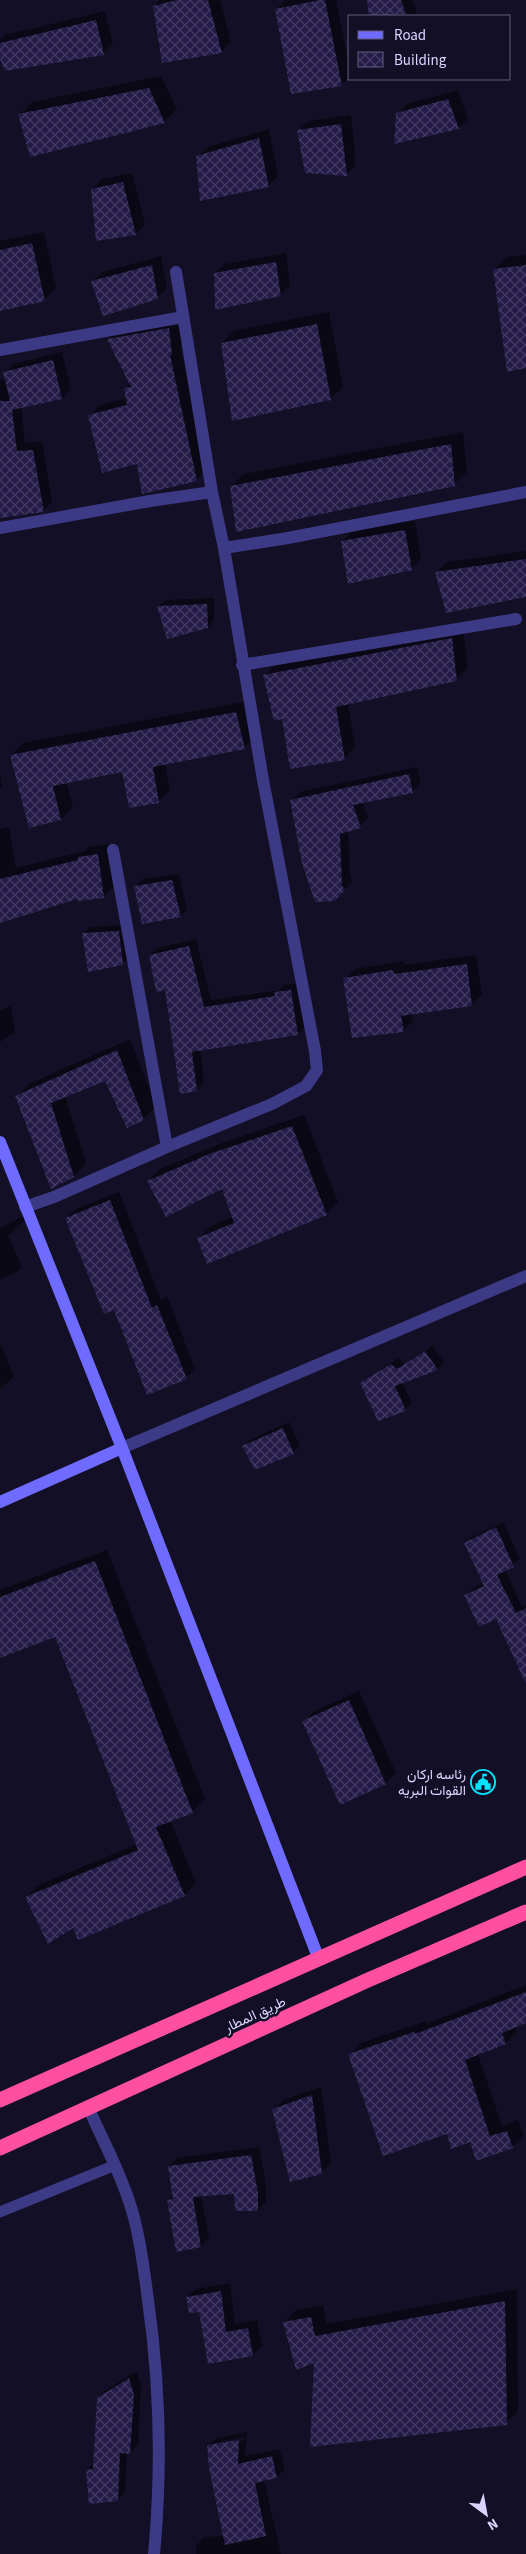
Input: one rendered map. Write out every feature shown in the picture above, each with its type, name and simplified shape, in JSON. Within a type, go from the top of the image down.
[{"type":"highway","name":"طريق المطار","points":[[0,2100],[526,1867]]},
{"type":"highway","name":"طريق المطار","points":[[0,2148],[368,1980],[526,1912]]},
{"type":"street","points":[[26,1207],[54,1197],[167,1146],[272,1104],[306,1086],[317,1070],[315,1051],[242,666],[224,548],[212,492],[176,272]]},
{"type":"street","points":[[0,350],[183,317]]},
{"type":"street","points":[[0,528],[150,501],[212,492]]},
{"type":"street","points":[[224,548],[288,538],[526,492]]},
{"type":"street","points":[[242,666],[516,619]]},
{"type":"street","points":[[113,850],[167,1146]]},
{"type":"street","points":[[0,1142],[122,1448],[318,1958]]},
{"type":"street","points":[[0,1502],[526,1276]]},
{"type":"street","points":[[89,2109],[133,2213],[151,2322],[160,2440],[159,2503],[154,2554]]},
{"type":"lane","points":[[0,2212],[113,2166]]},
{"type":"building","points":[[177,0],[208,0],[222,53],[162,63],[153,6]]},
{"type":"building","points":[[325,0],[342,86],[291,94],[275,9]]},
{"type":"building","points":[[367,0],[401,0],[406,14],[388,15],[369,15]]},
{"type":"building","points":[[96,20],[104,55],[5,71],[0,59],[0,43]]},
{"type":"building","points":[[149,88],[165,123],[30,157],[18,114]]},
{"type":"building","points":[[448,99],[459,129],[394,144],[396,113]]},
{"type":"building","points":[[341,124],[347,176],[305,173],[297,130]]},
{"type":"building","points":[[259,138],[269,187],[200,201],[196,156]]},
{"type":"building","points":[[123,182],[136,235],[96,241],[91,189]]},
{"type":"building","points":[[32,243],[45,301],[0,311],[0,250]]},
{"type":"building","points":[[276,262],[281,296],[215,310],[214,273]]},
{"type":"building","points":[[152,265],[158,299],[103,316],[91,281]]},
{"type":"building","points":[[526,265],[526,368],[507,372],[493,269]]},
{"type":"building","points":[[317,324],[331,400],[232,421],[221,343]]},
{"type":"building","points":[[169,328],[172,355],[170,355],[197,481],[142,494],[137,464],[102,473],[88,415],[127,405],[124,388],[131,387],[107,339]]},
{"type":"building","points":[[53,360],[62,399],[12,410],[17,451],[33,450],[44,512],[0,518],[0,401],[10,401],[3,372]]},
{"type":"building","points":[[451,444],[455,486],[236,532],[230,486]]},
{"type":"building","points":[[405,530],[412,570],[348,584],[341,541]]},
{"type":"building","points":[[526,559],[526,597],[446,613],[435,572]]},
{"type":"building","points":[[207,604],[208,628],[167,639],[157,606]]},
{"type":"building","points":[[452,638],[457,681],[336,707],[345,760],[290,769],[282,719],[274,721],[263,675]]},
{"type":"building","points":[[236,712],[245,749],[153,767],[159,803],[129,808],[122,772],[53,786],[61,820],[29,828],[10,755]]},
{"type":"building","points":[[409,774],[413,793],[353,805],[361,828],[340,834],[342,886],[345,890],[335,901],[315,902],[302,863],[290,800]]},
{"type":"building","points":[[98,854],[104,898],[78,901],[77,899],[0,923],[0,879],[78,860],[78,857]]},
{"type":"building","points":[[172,880],[181,917],[142,924],[134,886]]},
{"type":"building","points":[[119,931],[123,965],[88,972],[82,933]]},
{"type":"building","points":[[189,946],[204,1007],[275,996],[274,992],[291,990],[298,1035],[192,1052],[197,1091],[180,1094],[165,990],[156,992],[149,955]]},
{"type":"building","points":[[467,964],[472,1006],[401,1016],[404,1032],[352,1038],[343,978],[393,970],[394,974]]},
{"type":"building","points":[[117,1050],[144,1120],[127,1128],[105,1081],[51,1103],[74,1177],[51,1189],[15,1096]]},
{"type":"building","points":[[292,1126],[327,1215],[207,1264],[197,1238],[234,1223],[222,1189],[166,1217],[147,1181],[209,1154]]},
{"type":"building","points":[[110,1200],[152,1308],[157,1305],[187,1379],[147,1395],[114,1310],[104,1314],[65,1218]]},
{"type":"building","points":[[425,1351],[438,1370],[395,1386],[406,1411],[378,1421],[360,1383],[391,1364],[397,1369]]},
{"type":"building","points":[[283,1428],[294,1454],[255,1470],[242,1446]]},
{"type":"building","points":[[496,1527],[514,1567],[497,1575],[516,1613],[526,1608],[526,1684],[496,1619],[479,1627],[464,1595],[484,1586],[464,1543]]},
{"type":"building","points":[[95,1561],[193,1813],[156,1827],[185,1896],[78,1940],[73,1928],[48,1944],[25,1897],[138,1850],[55,1637],[0,1658],[0,1597]]},
{"type":"building","points":[[349,1700],[386,1784],[340,1805],[302,1721]]},
{"type":"building","points":[[526,1992],[526,2023],[502,2033],[506,2044],[465,2060],[490,2136],[507,2131],[513,2148],[476,2161],[470,2142],[451,2149],[447,2134],[383,2156],[348,2054],[414,2032],[415,2034]]},
{"type":"building","points":[[312,2095],[322,2174],[290,2182],[272,2109]]},
{"type":"building","points":[[251,2155],[258,2193],[258,2211],[235,2211],[234,2194],[193,2197],[201,2247],[176,2252],[167,2200],[173,2199],[168,2166]]},
{"type":"building","points":[[221,2291],[226,2332],[248,2328],[253,2356],[208,2364],[199,2312],[189,2313],[186,2297]]},
{"type":"building","points":[[505,2301],[507,2425],[310,2447],[314,2363],[296,2370],[283,2322],[311,2317],[315,2336]]},
{"type":"building","points":[[129,2378],[134,2395],[130,2454],[120,2453],[118,2501],[89,2504],[86,2470],[93,2469],[97,2398]]},
{"type":"building","points":[[239,2440],[238,2464],[272,2456],[277,2478],[255,2483],[266,2536],[225,2545],[209,2468],[207,2445]]},
{"type":"place","name":"رئاسه اركان القوات البريه","points":[[483,1782]]}]
